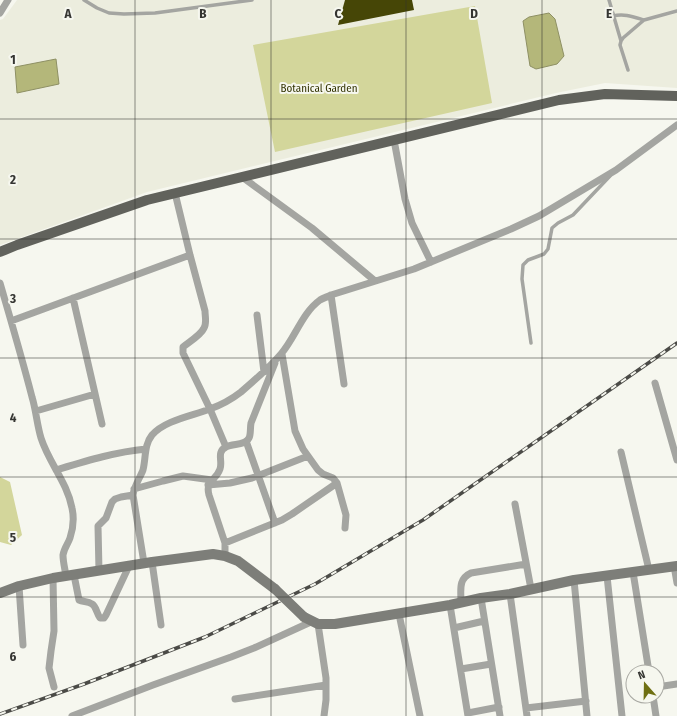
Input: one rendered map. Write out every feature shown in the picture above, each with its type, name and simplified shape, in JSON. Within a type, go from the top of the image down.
[{"type":"main road","points":[[0,252],[147,200],[559,100],[605,94],[677,96]]},
{"type":"main road","points":[[0,592],[53,578],[213,554],[225,556],[238,561],[275,589],[312,621],[335,624],[510,594],[574,580],[675,566]]},
{"type":"street","points":[[0,13],[8,0]]},
{"type":"street","points":[[161,625],[134,492],[145,461],[148,441],[152,436],[168,424],[210,409],[232,399],[264,372],[279,356],[293,339],[301,323],[313,306],[320,299],[414,269],[539,216],[616,170],[677,125]]},
{"type":"street","points":[[394,140],[402,187],[412,223],[431,262]]},
{"type":"street","points":[[242,177],[312,228],[375,281]]},
{"type":"street","points":[[175,193],[206,321],[205,327],[201,333],[183,347],[183,353],[210,409],[226,447]]},
{"type":"street","points":[[11,321],[190,255]]},
{"type":"street","points":[[0,282],[33,398],[41,436],[49,458],[62,480],[72,508],[73,517],[70,538],[65,546],[63,560],[79,600],[92,603],[98,616],[100,618],[104,618],[129,566]]},
{"type":"street","points":[[331,295],[344,384]]},
{"type":"street","points":[[73,298],[102,424]]},
{"type":"street","points":[[257,315],[264,372]]},
{"type":"street","points":[[225,556],[225,543],[207,490],[210,482],[220,470],[220,454],[222,451],[226,447],[246,442],[249,438],[250,426],[279,356]]},
{"type":"street","points":[[279,356],[296,431],[303,450],[318,470],[333,478],[337,482],[345,509],[345,528]]},
{"type":"street","points":[[655,383],[677,460]]},
{"type":"street","points":[[36,411],[95,394]]},
{"type":"street","points":[[246,442],[275,523]]},
{"type":"street","points":[[56,470],[113,454],[146,449]]},
{"type":"street","points":[[621,452],[649,570]]},
{"type":"street","points":[[99,570],[98,526],[106,518],[112,502],[115,499],[163,481],[183,476],[210,482],[230,483],[258,476],[308,456]]},
{"type":"street","points":[[225,543],[275,523],[292,514],[337,482]]},
{"type":"street","points":[[515,504],[531,589]]},
{"type":"street","points":[[461,602],[462,580],[465,575],[526,564]]},
{"type":"street","points":[[675,566],[677,584]]},
{"type":"street","points":[[633,572],[648,664]]},
{"type":"street","points":[[606,576],[622,716]]},
{"type":"street","points":[[53,578],[54,631],[50,651],[49,668],[54,687]]},
{"type":"street","points":[[574,580],[587,716]]},
{"type":"street","points":[[19,586],[23,645]]},
{"type":"street","points":[[510,594],[526,712],[586,701]]},
{"type":"street","points":[[481,598],[500,716]]},
{"type":"street","points":[[450,605],[468,715],[499,707]]},
{"type":"street","points":[[399,614],[420,716]]},
{"type":"street","points":[[72,716],[237,655],[312,621],[326,685],[324,716]]},
{"type":"street","points":[[454,628],[484,621]]},
{"type":"street","points":[[461,669],[491,664]]},
{"type":"street","points":[[665,686],[677,684]]},
{"type":"street","points":[[235,699],[326,685]]},
{"type":"street","points":[[654,704],[656,716]]},
{"type":"lane","points":[[84,0],[109,13],[124,14],[155,13],[252,0]]},
{"type":"lane","points":[[609,0],[628,70]]},
{"type":"lane","points":[[621,41],[644,20],[677,11]]},
{"type":"lane","points":[[613,16],[624,14],[644,20]]},
{"type":"lane","points":[[531,342],[522,279],[523,265],[528,260],[544,254],[548,249],[552,228],[573,215],[616,170]]},
{"type":"shaded area","points":[[17,0],[677,0],[677,88],[605,83],[556,93],[147,192],[0,245],[0,20],[3,19]]},
{"type":"shaded area","points":[[549,13],[555,19],[564,56],[557,64],[536,69],[530,66],[523,21],[529,17]]},
{"type":"shaded area","points":[[56,59],[59,84],[17,93],[15,67]]},
{"type":"green space","name":"Botanical Garden","points":[[475,6],[492,103],[275,152],[253,45]]},
{"type":"green space","points":[[0,477],[10,482],[22,535],[11,545],[0,542]]},
{"type":"building","points":[[345,0],[412,0],[414,10],[338,25]]},
{"type":"railway","points":[[0,714],[84,684],[205,637],[315,584],[423,520],[677,343]]}]
